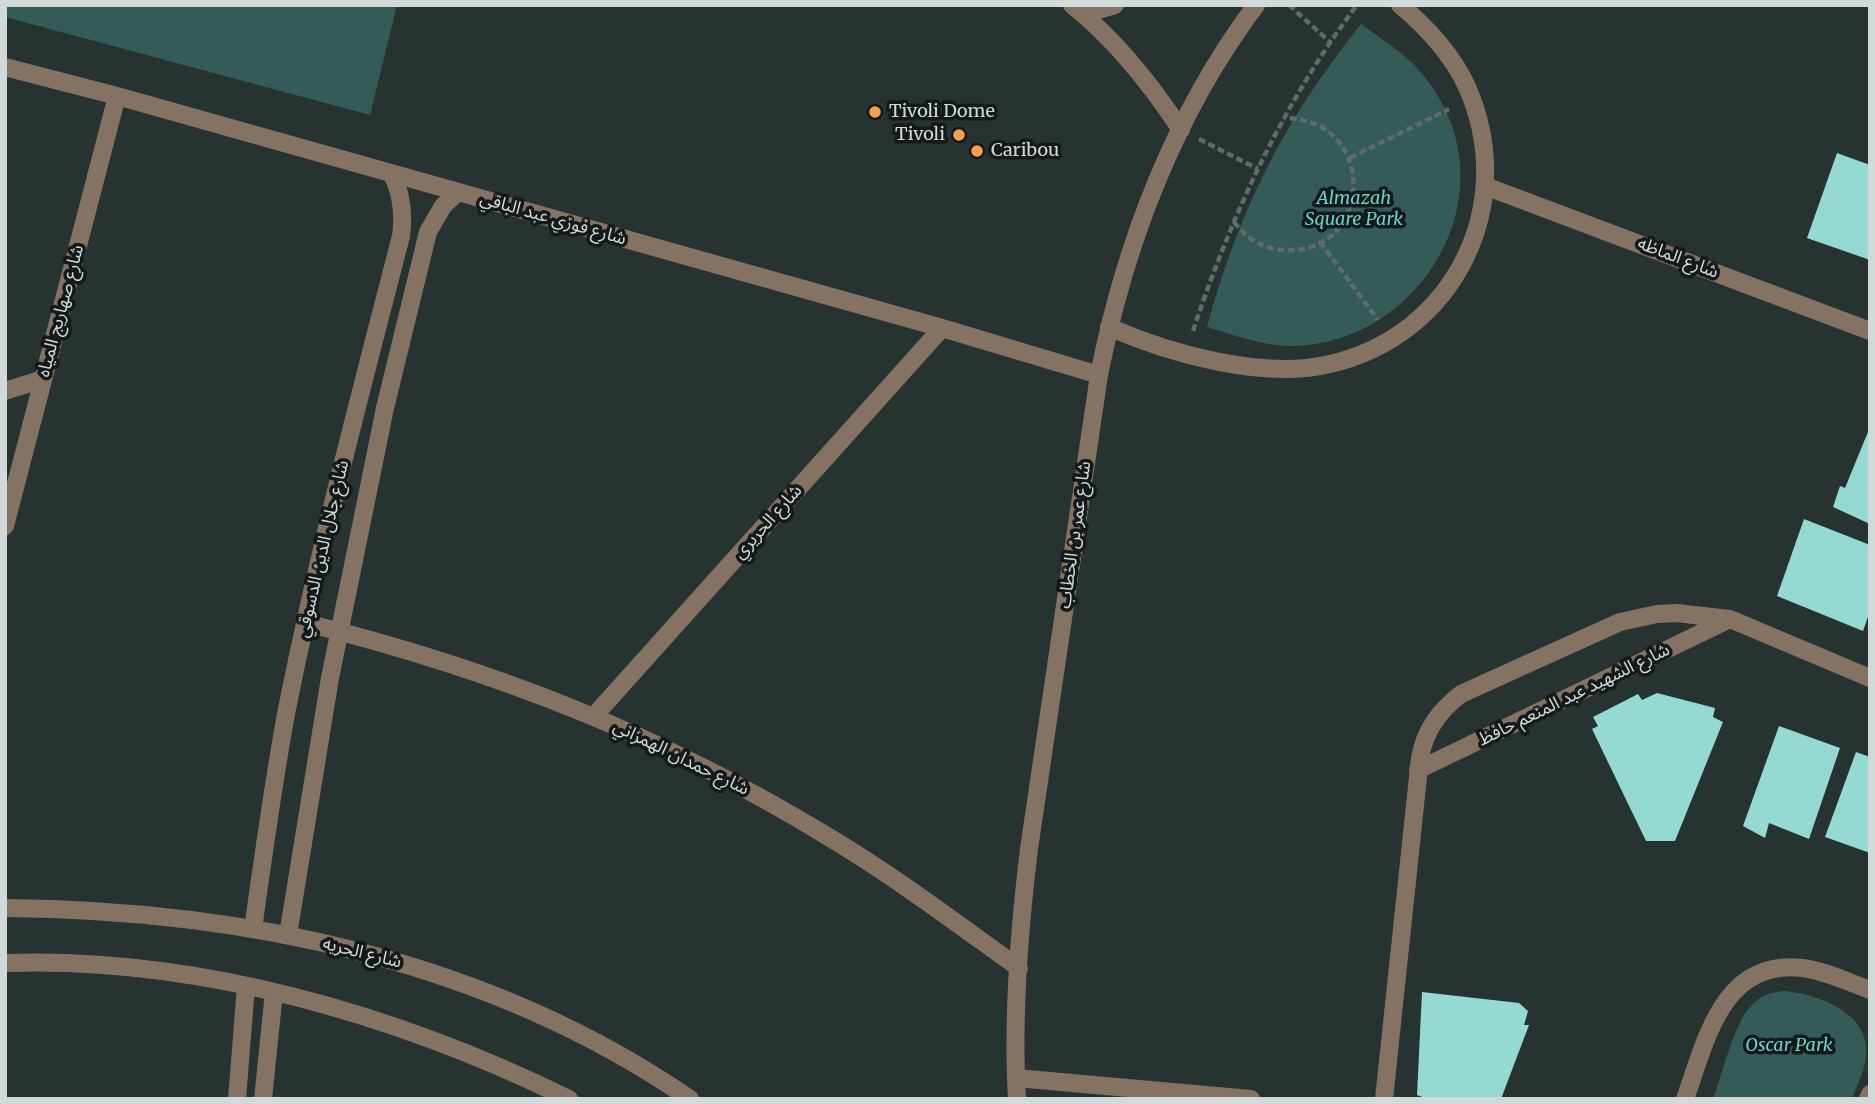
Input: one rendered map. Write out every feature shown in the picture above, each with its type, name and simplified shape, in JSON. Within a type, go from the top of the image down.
[{"type":"street","points":[[1075,8],[1091,12],[1115,5]]},
{"type":"street","name":"شارع عمر بن الخطاب","points":[[1017,1099],[1019,968],[1029,849],[1099,375],[1109,327],[1123,275],[1148,203],[1181,130],[1221,58],[1256,5]]},
{"type":"street","points":[[1109,327],[1186,354],[1280,369],[1303,368],[1350,359],[1393,339],[1429,310],[1457,274],[1477,232],[1485,186],[1486,160],[1482,134],[1466,85],[1449,58],[1401,5]]},
{"type":"street","points":[[1075,8],[1124,53],[1181,130]]},
{"type":"street","name":"شارع فوزي عبد الباقي","points":[[5,67],[117,96],[942,328],[1099,375]]},
{"type":"street","name":"شارع صهاريج المياه","points":[[5,526],[117,96]]},
{"type":"street","name":"شارع جلال الدين الدسوقي","points":[[253,929],[278,764],[306,623],[344,455],[401,236],[402,209],[392,174]]},
{"type":"street","name":"شارع الماظه","points":[[1485,186],[1870,331]]},
{"type":"street","name":"شارع جلال الدين الدسوقي","points":[[288,935],[339,631],[385,408],[426,242],[437,214],[458,192]]},
{"type":"street","name":"شارع الحريري","points":[[594,716],[942,328]]},
{"type":"street","points":[[5,390],[43,379]]},
{"type":"street","name":"شارع الشهيد عبد المنعم حافظ","points":[[1384,1099],[1418,770],[1422,745],[1433,721],[1441,711],[1461,694],[1620,622],[1657,614],[1676,613],[1730,619],[1870,678]]},
{"type":"street","name":"شارع الشهيد عبد المنعم حافظ","points":[[1418,770],[1730,619]]},
{"type":"street","name":"شارع حمدان الهمزاني","points":[[306,623],[418,653],[496,678],[594,716],[690,760],[818,830],[885,873],[1019,968]]},
{"type":"street","name":"شارع الحريه","points":[[5,908],[121,913],[253,929],[288,935],[424,969],[514,1002],[602,1046],[690,1099]]},
{"type":"street","points":[[5,963],[116,967],[274,992],[349,1012],[425,1037],[500,1066],[569,1099]]},
{"type":"street","points":[[1685,1099],[1716,1014],[1731,992],[1754,977],[1779,968],[1805,968],[1870,990]]},
{"type":"street","points":[[237,1099],[246,986]]},
{"type":"street","points":[[264,1099],[274,992]]},
{"type":"street","points":[[1016,1078],[1251,1099]]},
{"type":"path","points":[[1289,5],[1331,43]]},
{"type":"path","points":[[1186,354],[1233,222],[1258,169],[1285,118],[1357,5]]},
{"type":"path","points":[[1350,158],[1471,98]]},
{"type":"path","points":[[1233,222],[1251,240],[1276,250],[1303,249],[1320,243],[1336,230],[1350,208],[1354,182],[1350,158],[1333,135],[1323,127],[1298,118],[1285,118]]},
{"type":"path","points":[[1181,130],[1258,169]]},
{"type":"path","points":[[1320,243],[1393,339]]},
{"type":"green space","points":[[5,5],[397,5],[370,115],[5,17]]},
{"type":"green space","name":"Almazah Square Park","points":[[1361,24],[1407,58],[1426,78],[1443,105],[1458,146],[1460,188],[1452,228],[1434,264],[1408,296],[1376,322],[1338,339],[1295,346],[1273,345],[1207,327],[1234,243],[1268,167],[1309,95]]},
{"type":"green space","name":"Oscar Park","points":[[1784,991],[1812,996],[1826,1002],[1851,1017],[1860,1028],[1865,1041],[1866,1056],[1852,1099],[1713,1099],[1744,1015],[1761,997]]},
{"type":"building","points":[[1837,153],[1870,165],[1870,260],[1807,238]]},
{"type":"building","points":[[1870,427],[1870,524],[1833,507],[1840,486],[1845,488]]},
{"type":"building","points":[[1804,519],[1870,545],[1870,611],[1863,631],[1777,596]]},
{"type":"building","points":[[1657,693],[1715,708],[1713,717],[1723,722],[1675,841],[1646,841],[1592,729],[1598,726],[1593,717],[1638,694],[1642,700]]},
{"type":"building","points":[[1779,726],[1840,748],[1809,839],[1769,823],[1765,838],[1743,826]]},
{"type":"building","points":[[1856,752],[1870,757],[1870,853],[1825,837]]},
{"type":"building","points":[[1422,992],[1519,1003],[1528,1011],[1524,1025],[1529,1025],[1501,1099],[1428,1099],[1417,1095]]},
{"type":"place","name":"Tivoli Dome","points":[[875,112]]},
{"type":"place","name":"Tivoli","points":[[959,135]]},
{"type":"place","name":"Caribou","points":[[977,151]]}]
